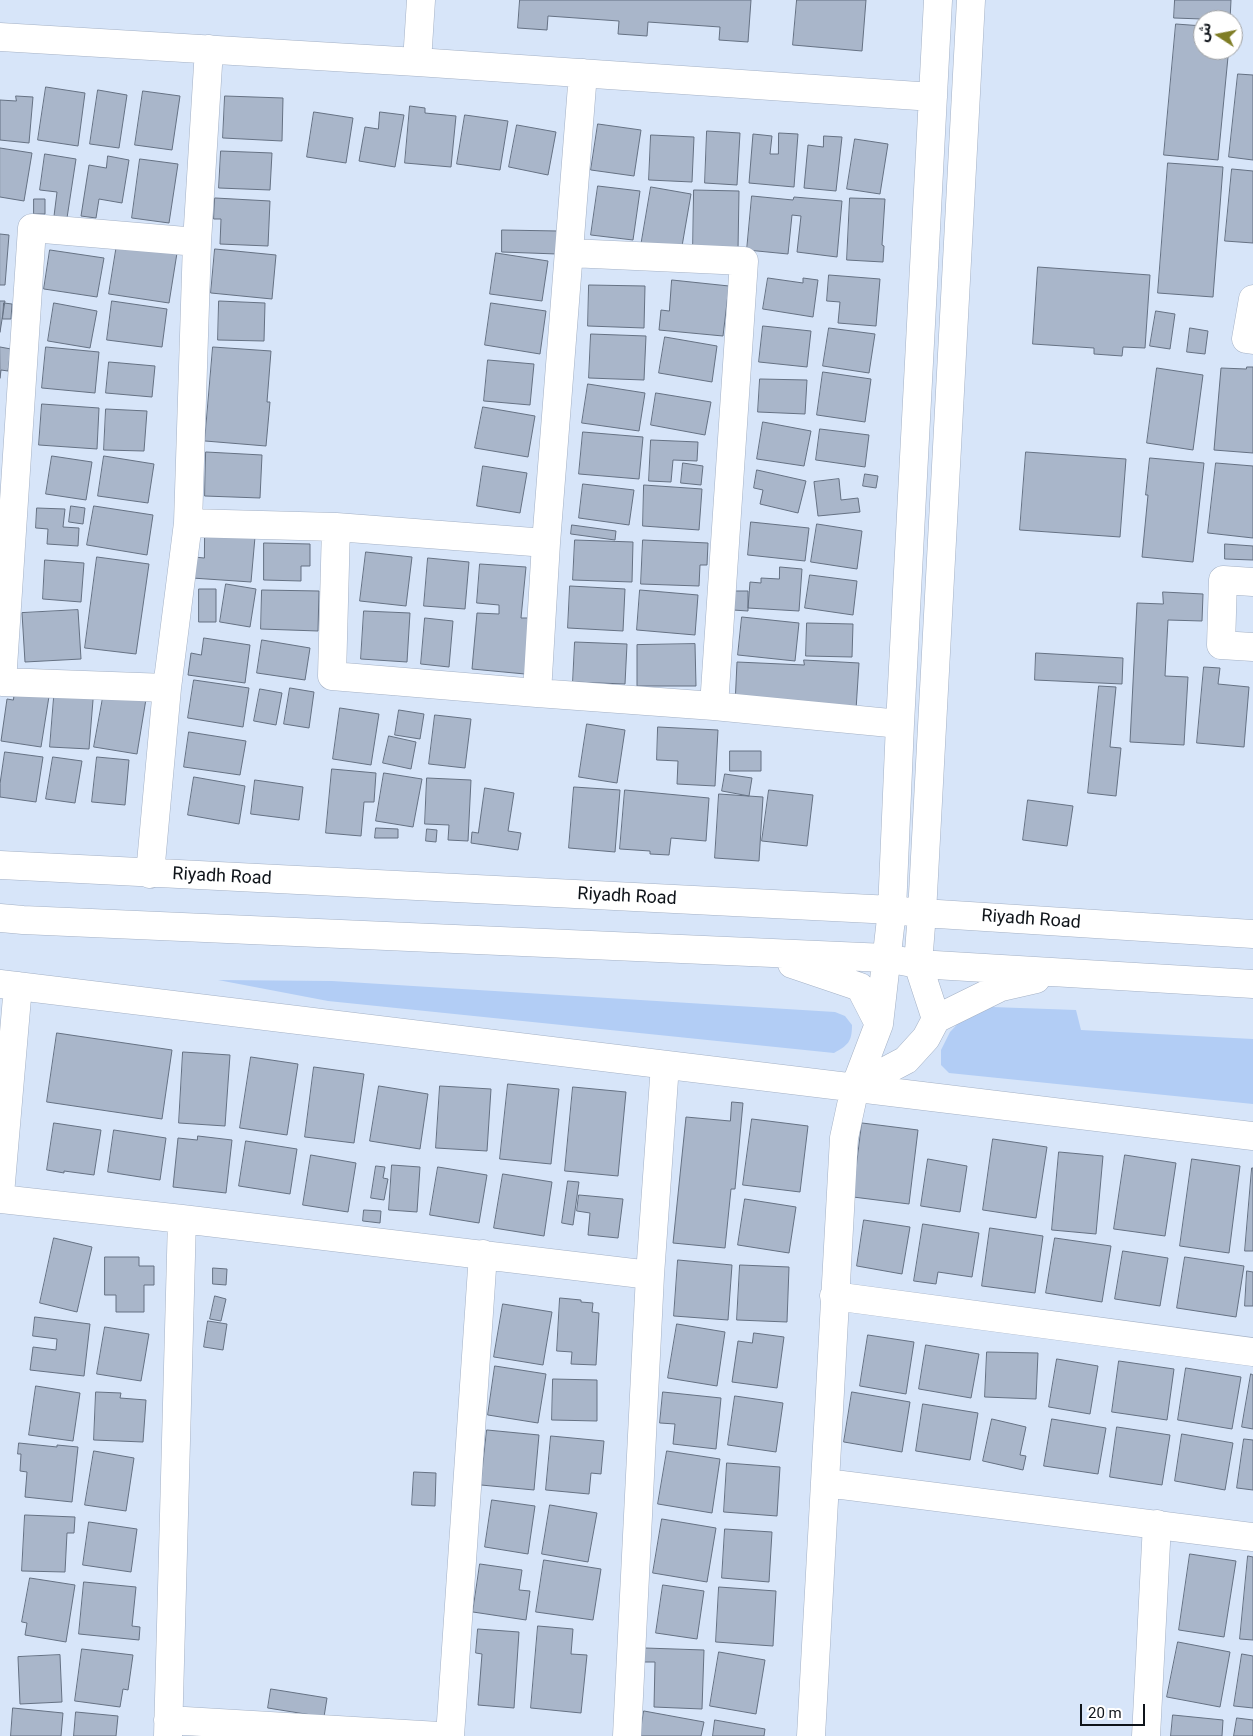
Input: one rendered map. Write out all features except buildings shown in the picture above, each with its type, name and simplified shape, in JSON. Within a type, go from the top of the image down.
[{"type":"street","points":[[417,62],[420,0]]},
{"type":"street","points":[[811,1736],[844,1138],[879,1024],[892,910],[938,0]]},
{"type":"street","points":[[936,1019],[918,964],[971,0]]},
{"type":"street","points":[[0,37],[417,62],[933,97]]},
{"type":"street","points":[[150,874],[167,688],[188,523],[197,242],[209,50]]},
{"type":"street","points":[[537,693],[546,543],[583,73]]},
{"type":"street","points":[[167,688],[1,682],[32,228],[197,242]]},
{"type":"street","points":[[570,253],[744,261],[714,706]]},
{"type":"street","points":[[1253,300],[1246,340],[1253,340]]},
{"type":"street","points":[[188,523],[336,527],[546,543]]},
{"type":"street","points":[[336,527],[332,676],[714,706],[900,724]]},
{"type":"street","points":[[1253,582],[1223,580],[1221,645],[1253,647]]},
{"type":"street","name":"Riyadh Road","points":[[0,865],[892,910],[1253,934]]},
{"type":"street","points":[[0,918],[886,958],[918,964],[1253,984]]},
{"type":"street","points":[[762,953],[860,987],[879,1024]]},
{"type":"street","points":[[865,1074],[906,1060],[926,1038],[936,1019],[1001,987],[1066,972]]},
{"type":"street","points":[[0,1194],[9,985],[665,1064],[865,1074],[1253,1136]]},
{"type":"street","points":[[627,1736],[650,1275],[665,1064]]},
{"type":"street","points":[[0,1199],[182,1218],[650,1275]]},
{"type":"street","points":[[182,1218],[168,1728],[439,1736]]},
{"type":"street","points":[[450,1736],[484,1254]]},
{"type":"street","points":[[834,1296],[1253,1352]]},
{"type":"street","points":[[826,1483],[1253,1536]]},
{"type":"street","points":[[1146,1736],[1157,1524]]},
{"type":"shaded area","points":[[218,980],[332,981],[835,1012],[845,1016],[852,1025],[852,1031],[848,1042],[843,1048],[834,1053],[328,1001]]},
{"type":"shaded area","points":[[992,1007],[1076,1010],[1081,1030],[1253,1039],[1253,1104],[949,1073],[941,1065],[941,1050],[950,1032],[965,1016]]}]
